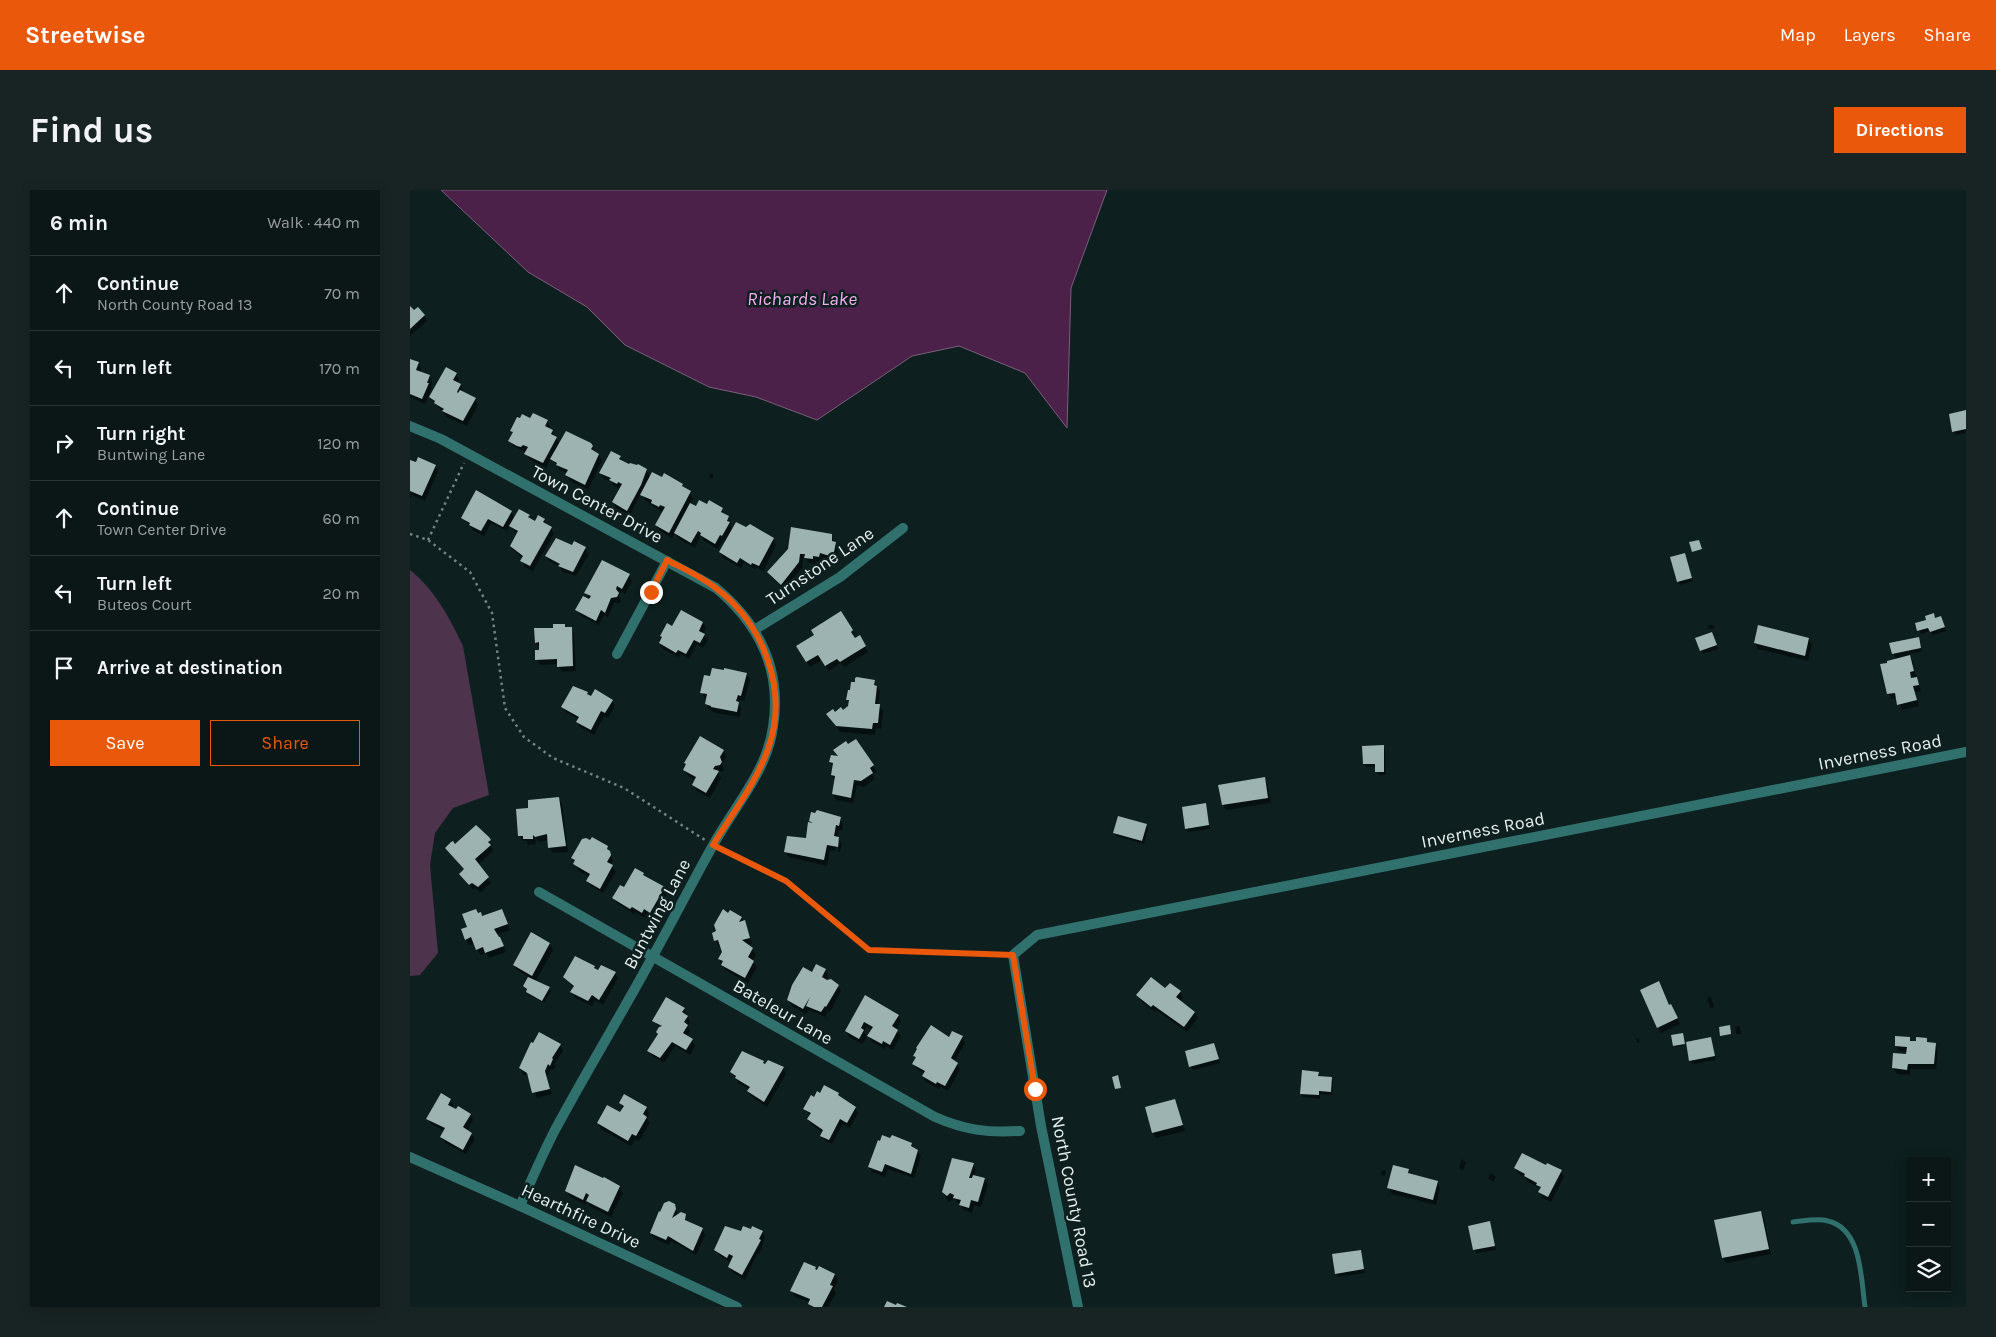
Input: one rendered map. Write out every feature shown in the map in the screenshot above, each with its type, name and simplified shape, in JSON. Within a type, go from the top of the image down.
[{"type":"street","name":"Town Center Drive","points":[[410,426],[468,454],[716,588],[743,613],[754,630]]},
{"type":"street","name":"Turnstone Lane","points":[[754,630],[840,577],[904,528]]},
{"type":"street","points":[[617,654],[667,560]]},
{"type":"street","name":"Buntwing Lane","points":[[520,1206],[554,1132],[713,845],[759,770],[769,747],[775,708],[774,686],[770,664],[754,630]]},
{"type":"street","name":"Inverness Road","points":[[1013,955],[1037,935],[1966,752]]},
{"type":"street","name":"Bateleur Lane","points":[[539,892],[935,1117],[972,1130],[991,1132],[1020,1131]]},
{"type":"street","name":"North County Road 13","points":[[1013,955],[1041,1126],[1078,1307]]},
{"type":"street","name":"Hearthfire Drive","points":[[410,1157],[737,1307]]},
{"type":"lane","points":[[1793,1222],[1827,1220],[1844,1228],[1851,1237],[1856,1250],[1865,1307]]},
{"type":"path","points":[[428,540],[468,454]]},
{"type":"path","points":[[410,534],[428,540],[470,572],[492,613],[505,708],[524,737],[553,758],[624,788],[713,845],[786,881],[869,950],[1013,955]]},
{"type":"shaded area","points":[[410,570],[427,586],[441,605],[463,646],[489,795],[453,808],[435,833],[430,865],[438,953],[420,975],[410,976]]},
{"type":"water","name":"Richards Lake","points":[[441,190],[1107,190],[1071,288],[1067,428],[1025,373],[959,346],[912,356],[817,420],[756,397],[709,387],[625,345],[587,307],[528,272]]},
{"type":"building","points":[[410,306],[414,310],[418,307],[425,315],[410,329]]},
{"type":"building","points":[[410,359],[419,362],[416,370],[430,375],[427,383],[429,383],[422,399],[410,394]]},
{"type":"building","points":[[446,367],[457,373],[453,380],[461,384],[457,392],[460,390],[476,398],[463,421],[442,411],[444,409],[434,403],[435,401],[429,397]]},
{"type":"building","points":[[1966,410],[1966,429],[1952,432],[1949,414]]},
{"type":"building","points":[[533,413],[548,420],[545,426],[553,430],[551,434],[557,437],[543,463],[524,454],[528,447],[523,445],[521,447],[517,446],[508,441],[513,432],[510,431],[517,417],[520,418],[522,414],[530,418]]},
{"type":"building","points":[[566,431],[591,443],[593,446],[591,449],[599,454],[585,485],[565,475],[568,470],[556,465],[557,463],[550,459]]},
{"type":"building","points":[[611,451],[621,456],[619,459],[629,464],[638,464],[647,469],[627,511],[612,502],[622,484],[618,482],[617,484],[609,480],[611,478],[599,473]]},
{"type":"building","points":[[418,457],[436,465],[422,496],[410,491],[410,460],[416,462]]},
{"type":"building","points":[[652,472],[662,477],[664,473],[691,491],[669,533],[655,525],[665,507],[660,505],[659,507],[651,503],[652,500],[640,495]]},
{"type":"building","points":[[476,490],[512,511],[503,527],[488,519],[481,531],[469,525],[470,523],[461,518]]},
{"type":"building","points":[[699,500],[707,504],[709,500],[723,508],[721,512],[729,516],[727,521],[730,522],[715,544],[700,535],[701,533],[698,531],[691,543],[674,533],[690,503],[696,506]]},
{"type":"building","points":[[519,509],[530,515],[528,517],[535,521],[538,515],[545,519],[543,522],[552,527],[530,566],[520,561],[523,556],[510,546],[518,531],[509,526]]},
{"type":"building","points":[[736,522],[746,527],[750,524],[774,538],[759,566],[752,563],[751,565],[740,558],[737,563],[719,552]]},
{"type":"building","points":[[791,527],[832,534],[832,541],[836,542],[833,557],[820,553],[819,557],[813,556],[813,559],[804,558],[805,554],[800,554],[799,562],[781,585],[767,572],[788,549]]},
{"type":"building","points":[[556,538],[572,545],[574,541],[586,547],[573,572],[558,566],[560,564],[545,556]]},
{"type":"building","points":[[1699,540],[1702,549],[1692,552],[1689,542]]},
{"type":"building","points":[[1685,553],[1692,578],[1677,582],[1670,557]]},
{"type":"building","points":[[602,560],[630,574],[622,589],[617,586],[616,589],[619,593],[617,597],[611,598],[605,613],[601,610],[596,621],[575,610],[583,596],[589,599],[591,596],[584,593]]},
{"type":"building","points":[[681,610],[703,622],[699,631],[705,634],[700,643],[694,640],[686,654],[678,650],[676,653],[659,643],[662,637],[660,636],[667,623],[672,626]]},
{"type":"building","points":[[841,611],[853,630],[851,632],[855,638],[860,635],[866,646],[840,662],[837,659],[825,666],[818,655],[806,662],[796,646],[814,635],[811,630]]},
{"type":"building","points":[[1934,613],[1935,618],[1941,616],[1945,627],[1930,632],[1928,628],[1917,631],[1915,623],[1926,620],[1925,616]]},
{"type":"building","points":[[553,624],[565,624],[565,627],[572,627],[573,666],[557,667],[557,659],[535,660],[535,650],[539,650],[539,642],[535,643],[534,628],[553,628]]},
{"type":"building","points":[[1758,625],[1809,638],[1805,656],[1754,643]]},
{"type":"building","points":[[1712,632],[1717,645],[1700,651],[1695,638]]},
{"type":"building","points":[[1919,637],[1921,648],[1892,654],[1889,643]]},
{"type":"building","points":[[1910,655],[1914,671],[1910,672],[1911,678],[1917,677],[1919,685],[1913,686],[1917,700],[1897,705],[1895,693],[1887,694],[1880,664]]},
{"type":"building","points":[[712,668],[724,670],[724,668],[747,673],[741,696],[738,695],[736,701],[739,702],[737,712],[705,704],[707,694],[700,693],[704,675],[710,676]]},
{"type":"building","points":[[857,677],[875,680],[874,685],[877,686],[875,704],[880,704],[878,723],[873,723],[872,729],[836,726],[826,714],[833,709],[835,712],[841,707],[843,710],[848,706],[849,700],[846,700],[848,690],[850,690],[851,682],[855,682]]},
{"type":"building","points":[[573,686],[588,692],[587,694],[591,696],[595,689],[613,700],[605,713],[601,711],[591,730],[576,722],[579,717],[561,707]]},
{"type":"building","points":[[700,736],[724,750],[720,757],[722,762],[713,769],[719,771],[706,793],[692,785],[696,777],[683,770],[686,764],[684,763]]},
{"type":"building","points":[[856,739],[874,765],[870,768],[873,773],[861,781],[854,780],[851,798],[832,794],[835,776],[831,775],[833,763],[829,762],[831,755],[838,756],[833,750],[846,741],[848,744]]},
{"type":"building","points":[[1384,745],[1384,772],[1375,772],[1375,764],[1363,764],[1362,746]]},
{"type":"building","points":[[1265,777],[1268,798],[1222,805],[1218,785]]},
{"type":"building","points":[[559,797],[566,846],[548,848],[547,834],[535,837],[533,835],[533,839],[523,839],[523,836],[518,836],[516,809],[528,808],[528,800]]},
{"type":"building","points":[[1206,803],[1209,825],[1185,829],[1182,807]]},
{"type":"building","points":[[817,810],[841,817],[839,826],[836,825],[834,836],[839,837],[838,847],[827,845],[824,860],[784,852],[787,836],[806,838],[808,822],[813,823],[809,821],[811,812],[815,813]]},
{"type":"building","points":[[1118,816],[1147,824],[1142,841],[1113,833]]},
{"type":"building","points":[[476,825],[491,840],[488,842],[491,845],[475,859],[489,877],[478,887],[472,883],[469,885],[459,874],[464,869],[445,848],[453,841],[455,844]]},
{"type":"building","points":[[592,837],[608,846],[607,849],[611,855],[607,862],[613,865],[600,889],[586,881],[590,874],[573,864],[575,860],[571,858],[582,839],[590,840]]},
{"type":"building","points":[[635,868],[644,873],[643,875],[665,887],[650,913],[644,909],[642,913],[632,907],[630,909],[612,898],[620,885],[624,887]]},
{"type":"building","points":[[476,909],[478,913],[481,912],[482,916],[502,909],[508,924],[494,929],[504,946],[485,953],[483,947],[476,950],[471,937],[465,940],[461,929],[467,927],[462,914]]},
{"type":"building","points":[[723,909],[728,913],[730,910],[742,917],[739,922],[745,920],[750,938],[742,940],[753,948],[748,957],[754,961],[745,978],[721,965],[723,961],[718,959],[722,952],[718,940],[714,941],[712,933],[716,931],[714,925]]},
{"type":"building","points":[[531,932],[550,943],[532,976],[513,965]]},
{"type":"building","points":[[575,956],[595,966],[594,968],[598,970],[601,965],[616,972],[599,1000],[592,995],[588,1001],[570,992],[574,986],[563,977]]},
{"type":"building","points":[[816,964],[826,969],[822,977],[827,980],[831,979],[839,985],[821,1012],[806,1006],[810,997],[803,1009],[787,1000],[792,985],[803,967],[812,972]]},
{"type":"building","points":[[528,977],[550,987],[542,1001],[526,992],[527,989],[523,986]]},
{"type":"building","points":[[1151,977],[1165,988],[1170,983],[1181,991],[1176,997],[1195,1012],[1184,1027],[1153,1005],[1151,1007],[1136,995]]},
{"type":"building","points":[[1659,981],[1669,1005],[1671,1004],[1678,1018],[1657,1028],[1640,990]]},
{"type":"building","points":[[865,995],[899,1015],[892,1026],[898,1030],[890,1045],[883,1041],[882,1044],[867,1036],[873,1027],[864,1022],[861,1028],[864,1030],[859,1039],[845,1031]]},
{"type":"building","points":[[666,997],[685,1008],[682,1012],[688,1016],[684,1022],[688,1025],[683,1033],[693,1039],[686,1050],[672,1042],[660,1058],[647,1051],[658,1034],[656,1032],[659,1027],[662,1026],[652,1021]]},
{"type":"building","points":[[931,1025],[949,1037],[952,1031],[963,1036],[951,1058],[958,1063],[945,1086],[937,1082],[936,1084],[922,1076],[925,1071],[912,1064],[916,1057],[913,1056],[916,1048]]},
{"type":"building","points":[[1730,1025],[1731,1034],[1720,1036],[1719,1027]]},
{"type":"building","points":[[539,1032],[561,1044],[552,1058],[550,1066],[548,1064],[545,1071],[550,1089],[532,1093],[527,1073],[519,1068],[531,1042],[533,1043]]},
{"type":"building","points":[[1683,1033],[1685,1044],[1673,1046],[1671,1035]]},
{"type":"building","points":[[1895,1036],[1910,1037],[1910,1041],[1916,1041],[1916,1037],[1927,1038],[1927,1042],[1936,1043],[1934,1064],[1908,1064],[1907,1070],[1892,1068],[1893,1053],[1906,1054],[1907,1047],[1895,1046]]},
{"type":"building","points":[[1711,1037],[1715,1056],[1689,1061],[1686,1042]]},
{"type":"building","points":[[1214,1043],[1219,1059],[1189,1067],[1185,1051]]},
{"type":"building","points":[[742,1051],[764,1061],[763,1063],[765,1064],[768,1060],[784,1067],[764,1102],[747,1091],[750,1087],[735,1078],[736,1076],[730,1072]]},
{"type":"building","points":[[1302,1070],[1319,1072],[1318,1076],[1332,1077],[1331,1092],[1319,1091],[1319,1095],[1300,1094]]},
{"type":"building","points":[[1118,1075],[1121,1088],[1115,1089],[1112,1077]]},
{"type":"building","points":[[824,1085],[839,1093],[838,1095],[856,1107],[847,1123],[840,1119],[829,1140],[820,1136],[823,1130],[807,1119],[811,1113],[803,1109],[811,1095],[814,1097],[817,1091],[820,1093]]},
{"type":"building","points":[[441,1093],[451,1099],[448,1105],[456,1109],[458,1106],[471,1114],[463,1127],[472,1133],[463,1150],[440,1137],[445,1128],[426,1119]]},
{"type":"building","points":[[624,1094],[647,1107],[643,1114],[647,1117],[636,1136],[632,1134],[628,1141],[597,1123],[607,1105],[620,1112],[624,1106],[619,1103]]},
{"type":"building","points":[[1175,1099],[1183,1125],[1152,1133],[1145,1107]]},
{"type":"building","points":[[882,1135],[890,1138],[892,1135],[912,1143],[911,1146],[918,1150],[911,1174],[885,1164],[882,1172],[868,1167],[878,1140],[880,1141]]},
{"type":"building","points":[[1522,1153],[1546,1165],[1547,1163],[1562,1170],[1548,1197],[1538,1192],[1541,1187],[1536,1185],[1537,1183],[1514,1168]]},
{"type":"building","points":[[952,1158],[974,1163],[969,1178],[972,1178],[973,1175],[985,1178],[978,1202],[971,1200],[969,1208],[959,1205],[961,1200],[953,1198],[954,1195],[950,1193],[947,1196],[942,1192]]},
{"type":"building","points":[[575,1165],[620,1186],[608,1212],[586,1201],[589,1195],[586,1193],[583,1200],[565,1191]]},
{"type":"building","points":[[1393,1165],[1409,1169],[1408,1173],[1438,1181],[1433,1200],[1387,1188]]},
{"type":"building","points":[[669,1201],[675,1204],[676,1209],[672,1218],[681,1212],[686,1214],[685,1220],[703,1228],[693,1251],[668,1236],[666,1240],[650,1233],[659,1211],[664,1203]]},
{"type":"building","points":[[1761,1211],[1769,1249],[1722,1258],[1714,1220]]},
{"type":"building","points":[[1490,1221],[1495,1246],[1473,1250],[1468,1226]]},
{"type":"building","points":[[725,1226],[741,1231],[743,1226],[751,1229],[752,1226],[763,1231],[759,1239],[761,1240],[742,1275],[728,1267],[733,1256],[729,1254],[727,1258],[714,1250]]},
{"type":"building","points":[[1361,1250],[1364,1269],[1335,1274],[1332,1254]]},
{"type":"building","points":[[804,1262],[816,1267],[815,1269],[817,1270],[819,1266],[835,1274],[830,1285],[833,1286],[822,1307],[814,1307],[808,1304],[810,1299],[790,1291]]},
{"type":"building","points":[[887,1301],[896,1305],[897,1303],[907,1307],[884,1307]]},
{"type":"route","points":[[651,592],[667,560],[700,578],[716,588],[743,613],[763,645],[770,664],[775,708],[769,747],[759,770],[713,845],[786,881],[869,950],[1013,955],[1035,1089]]}]
